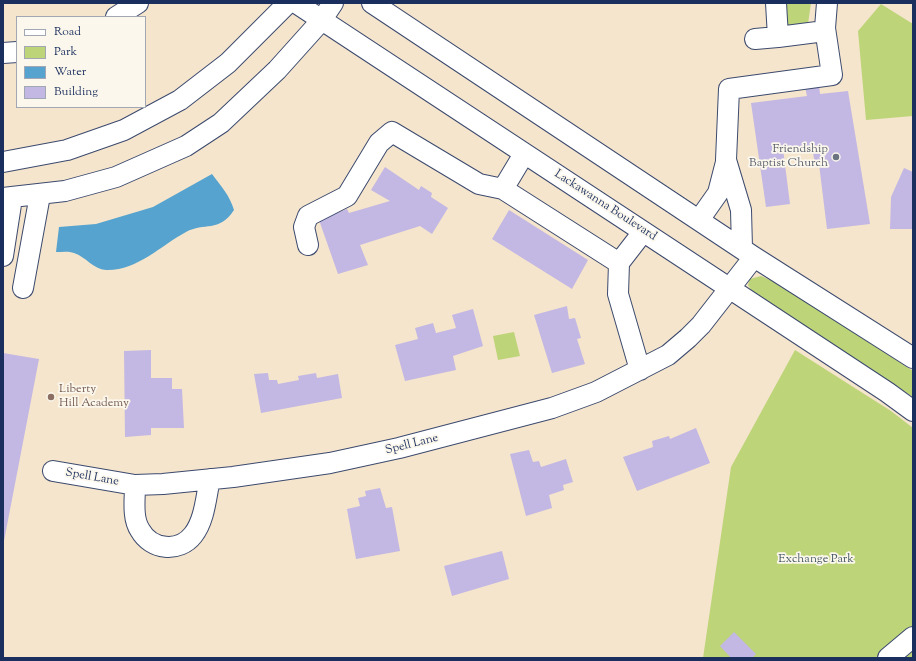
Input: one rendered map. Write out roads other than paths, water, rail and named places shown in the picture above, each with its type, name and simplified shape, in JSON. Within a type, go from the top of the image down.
[{"type":"street","points":[[118,16],[138,3]]},
{"type":"street","points":[[3,162],[67,150],[88,143],[124,130],[180,100],[228,63],[288,3]]},
{"type":"street","name":"Lackawanna Boulevard","points":[[296,3],[321,21],[729,288],[913,411]]},
{"type":"street","points":[[3,256],[7,198],[65,191],[116,177],[186,146],[221,123],[277,70],[321,21],[333,3]]},
{"type":"street","points":[[372,3],[748,252],[911,352]]},
{"type":"street","points":[[776,3],[778,37]]},
{"type":"street","points":[[699,220],[718,193],[726,160],[730,89],[832,75],[825,32],[827,3]]},
{"type":"street","points":[[755,39],[825,32]]},
{"type":"street","points":[[3,53],[16,52]]},
{"type":"street","points":[[308,245],[304,227],[308,216],[348,196],[379,143],[392,132],[479,184],[503,189],[618,263]]},
{"type":"street","points":[[503,189],[524,154]]},
{"type":"street","points":[[726,160],[741,210],[748,252]]},
{"type":"street","points":[[23,288],[40,194]]},
{"type":"street","points":[[640,370],[618,294],[618,263],[643,232]]},
{"type":"street","name":"Spell Lane","points":[[53,471],[135,485],[163,484],[210,479],[330,463],[407,447],[552,408],[596,392],[668,355],[688,338],[729,288],[748,252]]},
{"type":"street","points":[[135,485],[135,512],[139,530],[148,540],[161,547],[173,547],[183,544],[194,534],[201,519],[210,479]]},
{"type":"street","points":[[888,658],[913,637]]},
{"type":"water","points":[[212,174],[228,196],[234,210],[223,222],[186,232],[148,257],[117,269],[101,269],[74,253],[56,252],[59,227],[96,224],[153,207]]},
{"type":"place","name":"Friendship Baptist Church","points":[[836,157]]},
{"type":"place","name":"Liberty Hill Academy","points":[[51,397]]},
{"type":"park label","name":"Exchange Park","points":[[816,560]]}]
